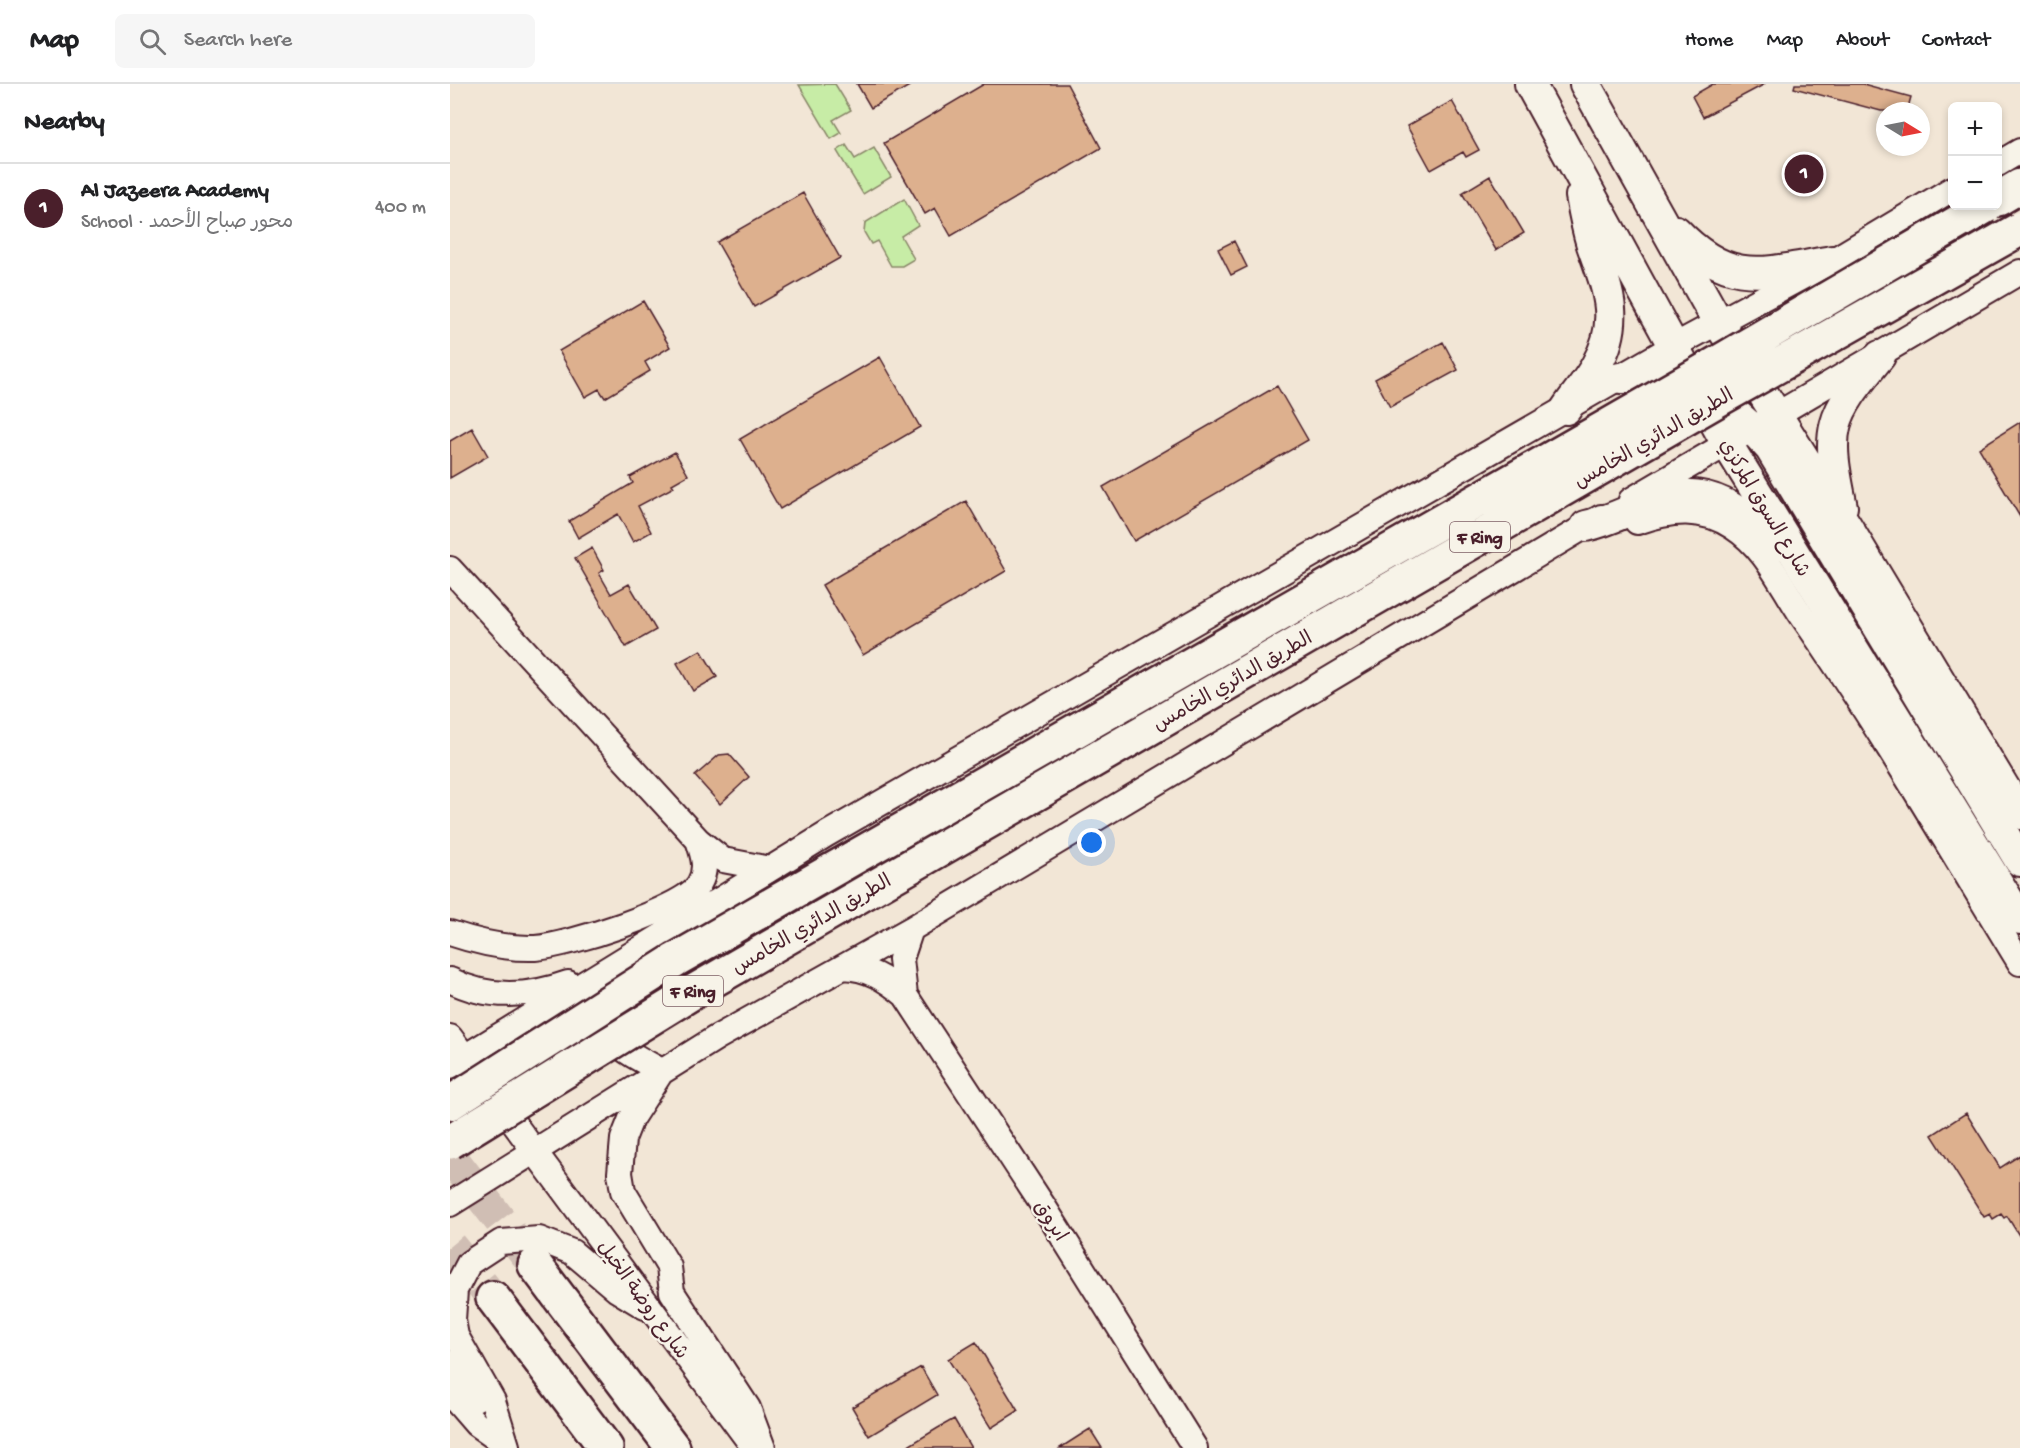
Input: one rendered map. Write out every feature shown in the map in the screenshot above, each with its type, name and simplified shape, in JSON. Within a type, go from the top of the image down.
[{"type":"highway","points":[[2002,197],[2020,186]]},
{"type":"highway","name":"الطريق الدائري الخامس","points":[[450,1103],[675,960],[1682,384],[1979,210]]},
{"type":"highway","name":"الطريق الدائري الخامس","points":[[450,1142],[698,989],[1710,404],[2020,229]]},
{"type":"highway","points":[[535,1265],[673,1448]]},
{"type":"highway","points":[[493,1298],[606,1448]]},
{"type":"main road","name":"شارع السوق المركزي","points":[[1530,84],[1727,444],[2020,919]]},
{"type":"main road","points":[[1585,84],[1718,322],[1765,423],[1777,460],[2020,861]]},
{"type":"main road","points":[[1566,409],[1598,364],[1607,339],[1611,317],[1609,291],[1592,243],[1574,164]]},
{"type":"main road","points":[[1654,207],[1696,252],[1720,266],[1744,272],[1766,273],[1832,261]]},
{"type":"main road","points":[[1846,525],[1832,456],[1834,427],[1846,397],[1880,356]]},
{"type":"main road","points":[[1620,378],[1663,378],[1697,388],[1729,407],[1765,423],[1846,525],[2020,814]]},
{"type":"main road","points":[[1586,526],[1609,521],[1661,499],[1678,495],[1714,500],[1728,505],[1749,519],[1834,620]]},
{"type":"street","points":[[2002,162],[2020,151]]},
{"type":"street","points":[[458,1061],[770,869],[1674,346],[1832,261],[1948,192]]},
{"type":"street","points":[[450,1204],[662,1071],[911,929],[1586,526],[2020,273]]},
{"type":"street","name":"شارع السوق المركزي","points":[[1522,564],[1665,513],[1681,511],[1712,516],[1740,532],[1768,562],[1833,660],[2020,963]]},
{"type":"street","points":[[450,569],[698,840],[723,860],[770,869]]},
{"type":"street","points":[[450,933],[490,944],[534,948],[572,942],[614,928],[658,910],[696,888],[704,868],[698,840]]},
{"type":"street","name":"ابروق","points":[[905,995],[901,959],[911,929]]},
{"type":"street","name":"ابروق","points":[[843,967],[870,972],[889,982],[905,995],[1044,1206],[1195,1448]]},
{"type":"street","points":[[450,981],[486,993],[515,995],[552,989],[601,972]]},
{"type":"street","points":[[601,972],[594,983],[594,1006],[600,1027],[614,1044],[662,1071]]},
{"type":"street","name":"شارع روضة الخيل","points":[[450,1037],[458,1061],[536,1150],[754,1448]]},
{"type":"street","points":[[662,1071],[631,1119],[623,1139],[620,1173],[623,1191],[669,1267],[672,1292],[748,1408],[763,1448]]},
{"type":"street","points":[[508,1447],[493,1401],[456,1336],[453,1320],[455,1290],[470,1263],[501,1242],[539,1239],[572,1252],[617,1290],[654,1312]]},
{"type":"street","points":[[450,1364],[508,1447]]},
{"type":"street","points":[[450,1394],[476,1424],[508,1447]]},
{"type":"green space","points":[[835,84],[851,110],[833,120],[841,133],[831,139],[799,85]]},
{"type":"green space","points":[[846,145],[855,159],[874,148],[891,177],[863,194],[837,151]]},
{"type":"green space","points":[[904,199],[918,225],[901,236],[914,259],[902,266],[891,266],[877,241],[871,244],[864,232],[865,223]]},
{"type":"building","points":[[857,84],[913,84],[871,108]]},
{"type":"building","points":[[984,84],[1067,84],[1101,148],[951,236],[935,208],[925,214],[884,143]]},
{"type":"building","points":[[1713,84],[1765,84],[1703,117],[1692,96]]},
{"type":"building","points":[[1795,84],[1863,84],[1911,97],[1910,102],[1876,102],[1876,110],[1794,88]]},
{"type":"building","points":[[1452,101],[1479,150],[1466,157],[1463,152],[1431,170],[1407,126]]},
{"type":"building","points":[[1490,176],[1524,233],[1496,250],[1462,193]]},
{"type":"building","points":[[803,193],[840,258],[754,307],[717,242]]},
{"type":"building","points":[[1234,241],[1247,267],[1231,275],[1218,249]]},
{"type":"building","points":[[643,301],[670,347],[645,362],[650,371],[605,398],[599,389],[585,397],[559,351]]},
{"type":"building","points":[[1443,342],[1458,370],[1390,407],[1375,379]]},
{"type":"building","points":[[880,357],[920,427],[780,509],[740,439]]},
{"type":"building","points":[[1277,386],[1308,440],[1134,541],[1103,487]]},
{"type":"building","points":[[2020,422],[2020,517],[1979,448]]},
{"type":"building","points":[[472,428],[488,456],[450,478],[450,441]]},
{"type":"building","points":[[675,452],[688,475],[672,484],[674,487],[638,506],[651,532],[633,542],[618,514],[578,538],[569,521],[633,483],[630,477]]},
{"type":"building","points":[[966,501],[1006,571],[863,655],[822,585]]},
{"type":"building","points":[[592,548],[604,570],[599,573],[611,594],[629,584],[656,630],[626,647],[575,558]]},
{"type":"building","points":[[701,650],[717,677],[693,691],[677,663]]},
{"type":"building","points":[[729,754],[749,777],[720,804],[695,776],[719,755]]},
{"type":"building","points":[[1966,1113],[2000,1168],[2020,1155],[2020,1237],[2007,1216],[2004,1218],[2001,1214],[1993,1219],[1990,1214],[1984,1217],[1932,1135]]},
{"type":"building","points":[[976,1342],[1018,1411],[991,1428],[948,1359]]},
{"type":"building","points":[[921,1367],[937,1395],[869,1436],[852,1407]]},
{"type":"building","points":[[954,1419],[971,1448],[905,1448],[938,1428]]},
{"type":"building","points":[[1090,1429],[1102,1448],[1060,1448],[1082,1434]]},
{"type":"tunnel","points":[[450,1156],[534,1264]]},
{"type":"tunnel","points":[[450,1246],[493,1298]]},
{"type":"place","name":"Al Jazeera Academy","points":[[1804,174]]}]
